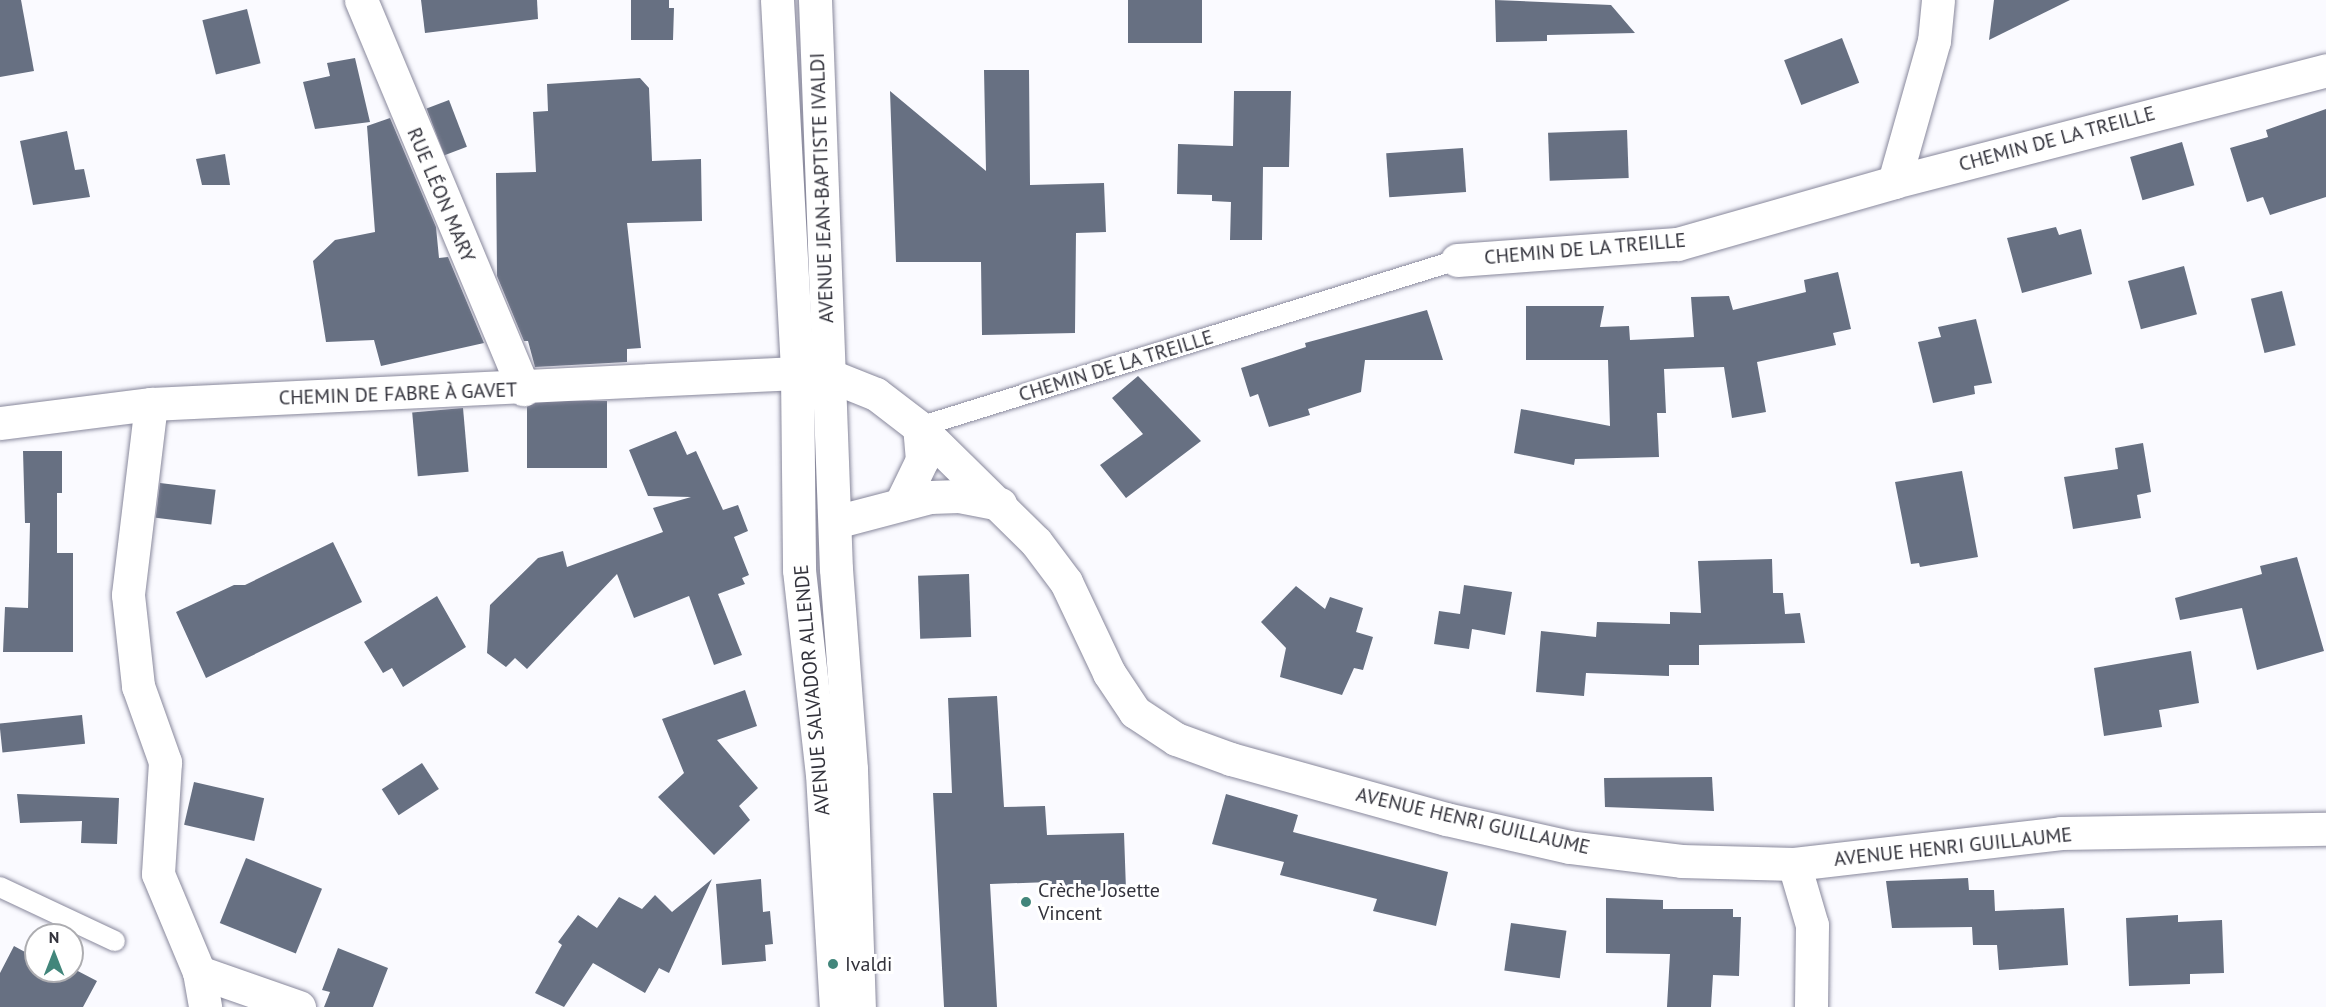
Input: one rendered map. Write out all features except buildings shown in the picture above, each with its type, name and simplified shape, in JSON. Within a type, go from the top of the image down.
[{"type":"street","name":"RUE LÉON MARY","points":[[361,0],[524,389]]},
{"type":"street","name":"AVENUE JEAN-BAPTISTE IVALDI","points":[[777,0],[797,374]]},
{"type":"street","name":"AVENUE JEAN-BAPTISTE IVALDI","points":[[815,0],[831,376]]},
{"type":"street","points":[[1894,182],[1934,41],[1938,0]]},
{"type":"street","name":"CHEMIN DE LA TREILLE","points":[[1457,260],[1677,244],[1894,182],[2326,70]]},
{"type":"street","name":"CHEMIN DE FABRE À GAVET","points":[[0,423],[151,404],[524,389],[797,374]]},
{"type":"street","name":"AVENUE HENRI GUILLAUME","points":[[797,374],[831,376],[876,394],[919,427],[1000,504],[1036,542],[1066,582],[1108,673],[1135,712],[1176,739],[1231,759],[1446,819],[1569,847],[1681,861],[1794,864],[2061,833],[2326,829]]},
{"type":"street","points":[[797,374],[810,416],[815,508],[835,522],[901,503],[959,496],[1000,504]]},
{"type":"street","name":"AVENUE SALVADOR ALLENDE","points":[[797,374],[799,570],[822,774],[836,1007]]},
{"type":"street","name":"AVENUE SALVADOR ALLENDE","points":[[831,376],[835,522],[851,769],[859,1007]]},
{"type":"street","points":[[151,404],[128,595],[138,686],[165,762],[158,874],[199,972],[205,1007]]},
{"type":"street","points":[[901,503],[922,460],[919,427]]},
{"type":"street","points":[[1794,864],[1812,925],[1811,1007]]},
{"type":"street","points":[[199,972],[299,1007]]},
{"type":"lane","name":"CHEMIN DE LA TREILLE","points":[[919,427],[1457,260]]},
{"type":"lane","points":[[0,887],[115,941]]},
{"type":"place","name":"Crèche Josette Vincent","points":[[1026,902]]},
{"type":"place","name":"Ivaldi","points":[[833,964]]}]
